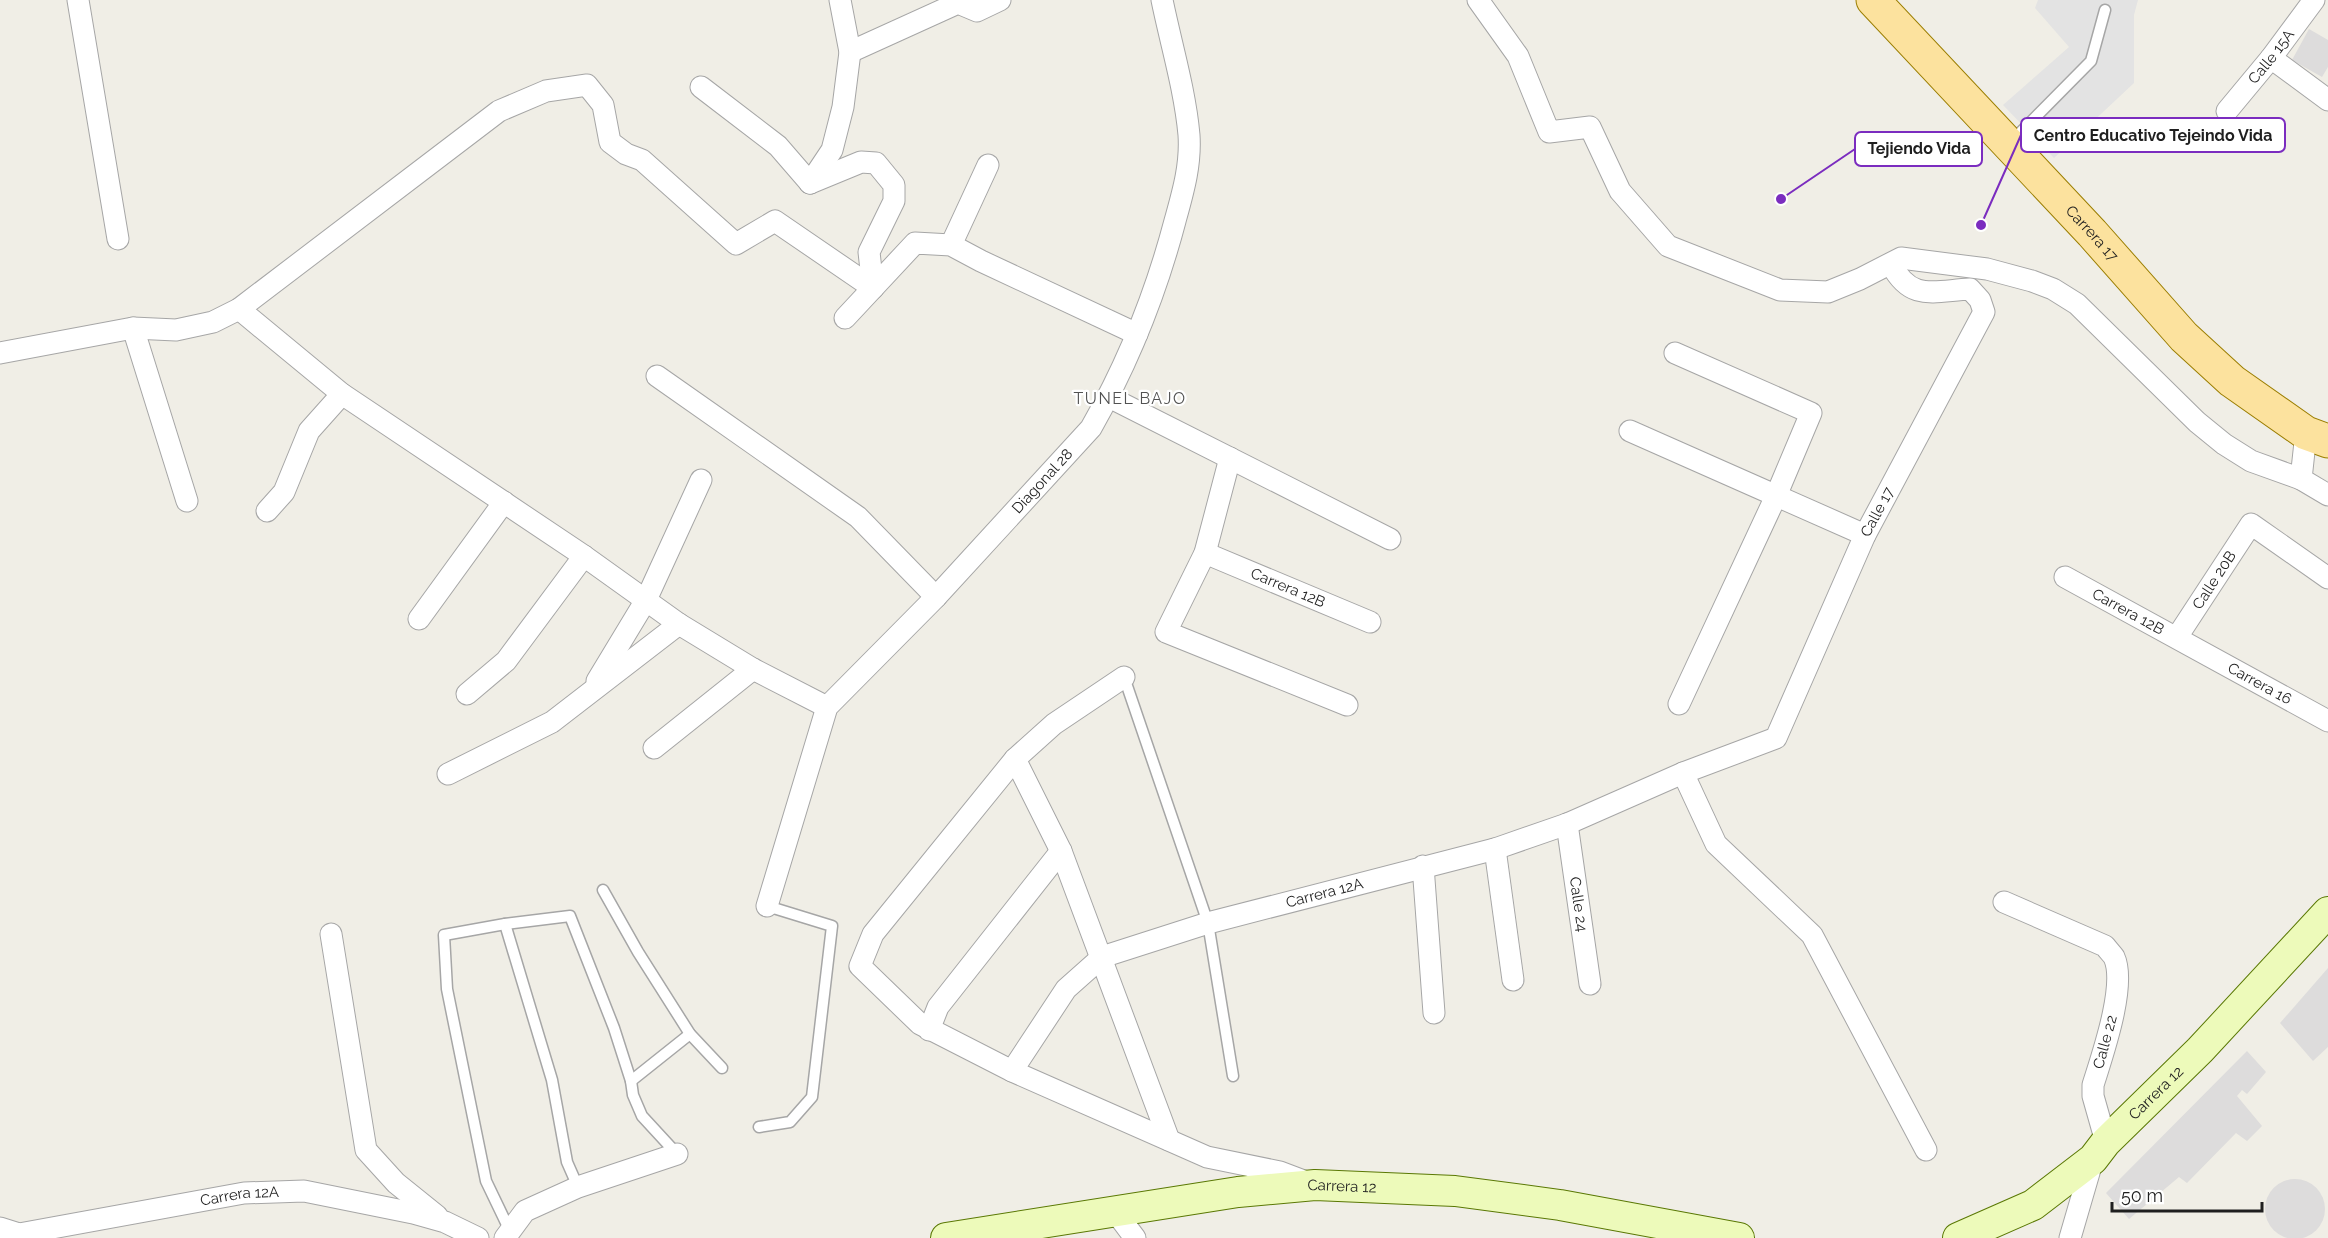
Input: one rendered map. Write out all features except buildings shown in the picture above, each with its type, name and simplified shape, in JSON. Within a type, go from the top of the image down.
[{"type":"main road","name":"Carrera 17","points":[[1873,0],[2092,233],[2184,337],[2232,381],[2317,437]]},
{"type":"street","points":[[78,0],[118,239]]},
{"type":"street","points":[[810,183],[831,150],[843,107],[850,52],[840,0]]},
{"type":"street","points":[[850,52],[958,3],[977,11],[1000,0]]},
{"type":"street","name":"Diagonal 28","points":[[767,906],[828,707],[936,597],[1091,428],[1109,397],[1137,334],[1164,261],[1188,172],[1189,135],[1162,0]]},
{"type":"street","points":[[1478,0],[1518,56],[1549,132],[1590,127],[1620,191],[1668,246],[1780,290],[1828,292],[1901,258],[1987,269],[2032,281],[2053,289],[2069,299],[2197,422],[2224,444],[2251,461],[2301,479],[2328,495]]},
{"type":"street","name":"Calle 15A","points":[[2227,111],[2271,58],[2314,0]]},
{"type":"street","points":[[2271,58],[2328,100]]},
{"type":"street","points":[[0,352],[133,328],[176,330],[213,322],[239,309],[498,111],[546,91],[587,85],[603,105],[610,142],[626,154],[642,160],[736,244],[775,221],[873,288]]},
{"type":"street","points":[[701,87],[778,146],[810,183]]},
{"type":"street","points":[[810,183],[861,162],[876,163],[894,185],[894,201],[869,252],[873,288]]},
{"type":"street","points":[[951,244],[988,165]]},
{"type":"street","points":[[845,318],[915,243],[951,244],[981,261],[1137,334]]},
{"type":"street","name":"Calle 17","points":[[1683,773],[1776,738],[1865,535],[1984,312],[1980,300],[1970,289],[1918,292],[1899,279],[1892,264]]},
{"type":"street","points":[[239,309],[342,394],[584,556],[679,624],[753,669],[828,707]]},
{"type":"street","points":[[133,328],[187,501]]},
{"type":"street","points":[[1675,353],[1811,414],[1776,496],[1678,704]]},
{"type":"street","points":[[657,376],[858,517],[936,597]]},
{"type":"street","points":[[267,511],[284,492],[309,431],[342,394]]},
{"type":"street","points":[[1109,397],[1390,539]]},
{"type":"street","points":[[1630,431],[1865,535]]},
{"type":"street","points":[[2301,479],[2317,437]]},
{"type":"street","points":[[1230,458],[1205,553],[1166,632],[1347,705]]},
{"type":"street","points":[[589,694],[646,600],[701,480]]},
{"type":"street","points":[[419,620],[504,502]]},
{"type":"street","name":"Calle 20B","points":[[2183,642],[2251,524],[2328,578]]},
{"type":"street","name":"Carrera 12B","points":[[1205,553],[1370,622]]},
{"type":"street","points":[[467,694],[506,661],[584,556]]},
{"type":"street","name":"Carrera 12B","points":[[2065,577],[2183,642]]},
{"type":"street","points":[[448,774],[552,722],[679,624]]},
{"type":"street","name":"Carrera 16","points":[[2183,642],[2328,721]]},
{"type":"street","points":[[654,748],[753,669]]},
{"type":"street","points":[[1124,677],[1054,724],[1015,759],[873,934],[860,966],[920,1024],[1012,1071],[1207,1157],[1280,1172],[1315,1185]]},
{"type":"street","points":[[1015,759],[1061,851],[1169,1140]]},
{"type":"street","points":[[1683,773],[1716,844],[1812,935],[1926,1150]]},
{"type":"street","name":"Carrera 12A","points":[[1012,1071],[1066,989],[1102,957],[1208,923],[1495,849],[1567,824],[1683,773]]},
{"type":"street","name":"Calle 24","points":[[1567,824],[1590,984]]},
{"type":"street","points":[[1495,849],[1513,980]]},
{"type":"street","points":[[929,1030],[938,1007],[1061,851]]},
{"type":"street","points":[[1423,867],[1434,1013]]},
{"type":"street","name":"Calle 22","points":[[2004,902],[2105,946],[2114,958],[2116,974],[2114,1016],[2093,1084],[2099,1151]]},
{"type":"street","name":"Carrera 12","points":[[1958,1238],[2033,1205],[2099,1151],[2200,1050],[2328,912]]},
{"type":"street","points":[[331,934],[366,1150],[396,1183],[445,1222]]},
{"type":"street","points":[[2070,1238],[2099,1151]]},
{"type":"street","points":[[508,1234],[525,1211],[578,1187],[677,1154]]},
{"type":"street","name":"Carrera 12","points":[[946,1238],[1124,1227],[1238,1192],[1315,1185],[1455,1191],[1560,1205],[1739,1238]]},
{"type":"street","name":"Carrera 12A","points":[[0,1228],[19,1233],[244,1193],[304,1191],[413,1213],[445,1222],[478,1238]]},
{"type":"lane","points":[[2008,145],[2091,61],[2105,10]]},
{"type":"lane","points":[[1124,677],[1208,923],[1233,1076]]},
{"type":"lane","points":[[603,890],[638,952],[690,1034],[722,1068]]},
{"type":"lane","points":[[759,1127],[790,1122],[812,1097],[832,926],[767,906]]},
{"type":"lane","points":[[508,1234],[486,1181],[447,989],[444,935],[570,916],[614,1028],[631,1081],[633,1095],[642,1116],[677,1154]]},
{"type":"lane","points":[[505,924],[552,1080],[567,1162],[578,1187]]},
{"type":"lane","points":[[631,1081],[690,1034]]},
{"type":"shaded area","points":[[2038,0],[2138,0],[2134,15],[2134,83],[2054,158],[2003,105],[2069,47],[2035,8]]},
{"type":"shaded area","points":[[2309,29],[2328,40],[2328,67],[2322,77],[2292,60]]},
{"type":"shaded area","points":[[2328,968],[2328,1047],[2313,1061],[2280,1023]]},
{"type":"shaded area","points":[[2247,1051],[2266,1072],[2247,1094],[2242,1090],[2237,1096],[2262,1126],[2247,1141],[2236,1133],[2187,1183],[2179,1177],[2129,1219],[2106,1193]]},
{"type":"shaded area","points":[[2295,1179],[2316,1188],[2325,1209],[2316,1230],[2295,1239],[2274,1230],[2265,1209],[2274,1188]]},
{"type":"place","name":"Tejiendo Vida","points":[[1781,199]]},
{"type":"place","name":"Centro Educativo Tejeindo Vida","points":[[1981,225]]},
{"type":"district","name":"TUNEL BAJO","points":[[1130,398]]}]
